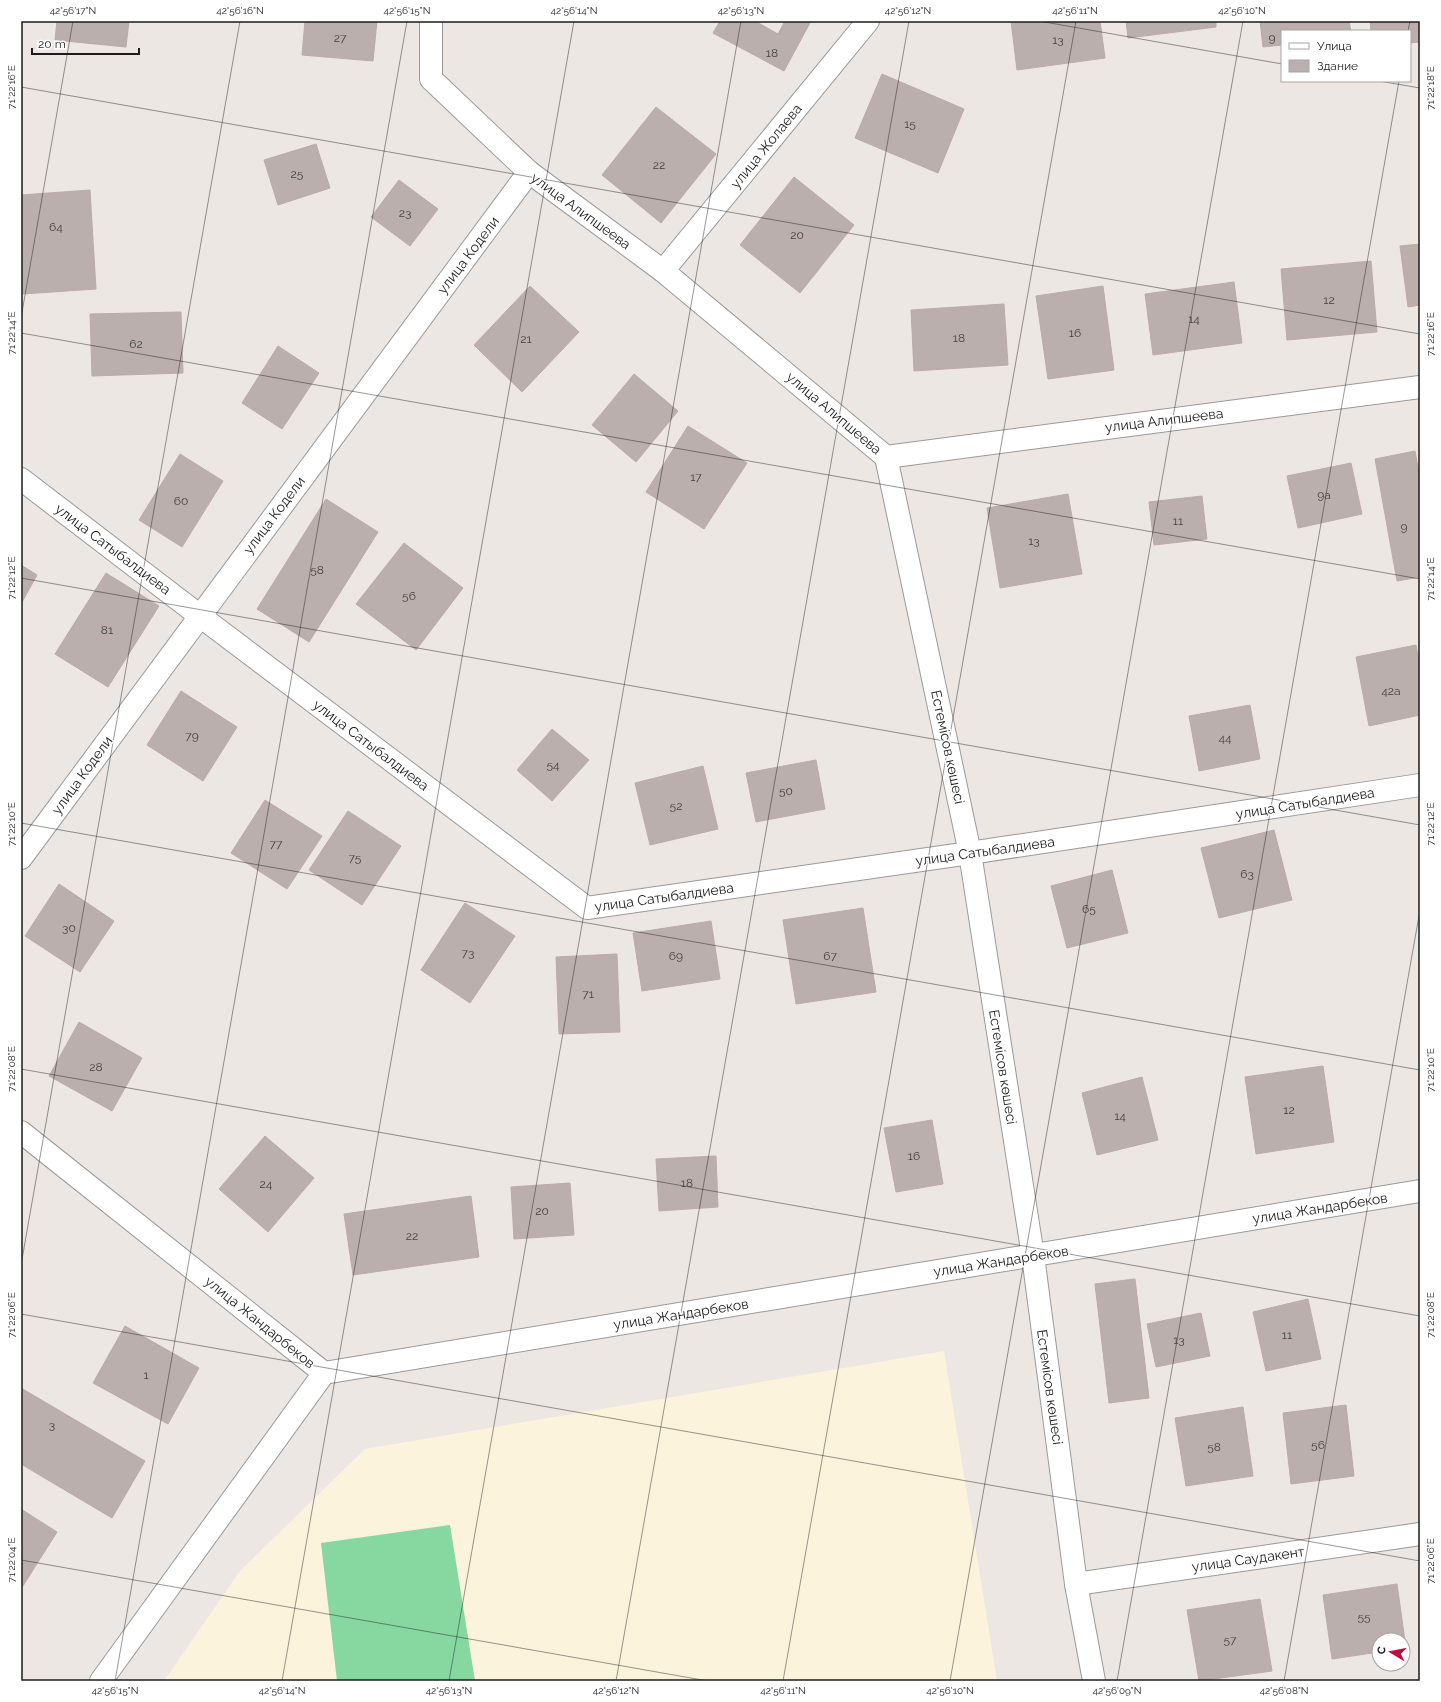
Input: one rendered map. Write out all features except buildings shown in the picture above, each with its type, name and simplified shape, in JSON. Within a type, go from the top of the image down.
[{"type":"street","name":"улица Алипшеева","points":[[431,21],[431,79],[529,172],[663,272],[886,457],[1420,387]]},
{"type":"street","name":"улица Жолаева","points":[[663,272],[868,21]]},
{"type":"street","name":"улица Кодели","points":[[21,858],[529,172]]},
{"type":"street","name":"Естемісов көшесі","points":[[886,457],[970,853],[1033,1256],[1076,1584],[1094,1681]]},
{"type":"street","name":"улица Сатыбалдиева","points":[[21,479],[587,908],[1420,786]]},
{"type":"street","name":"улица Жандарбеков","points":[[21,1132],[324,1373],[1420,1191]]},
{"type":"street","points":[[101,1681],[324,1373]]},
{"type":"street","name":"улица Саудакент","points":[[1076,1584],[1420,1534]]},
{"type":"shaded area","points":[[944,1351],[997,1681],[164,1681],[240,1571],[365,1449]]},
{"type":"green space","points":[[450,1525],[475,1681],[337,1681],[321,1543]]}]
